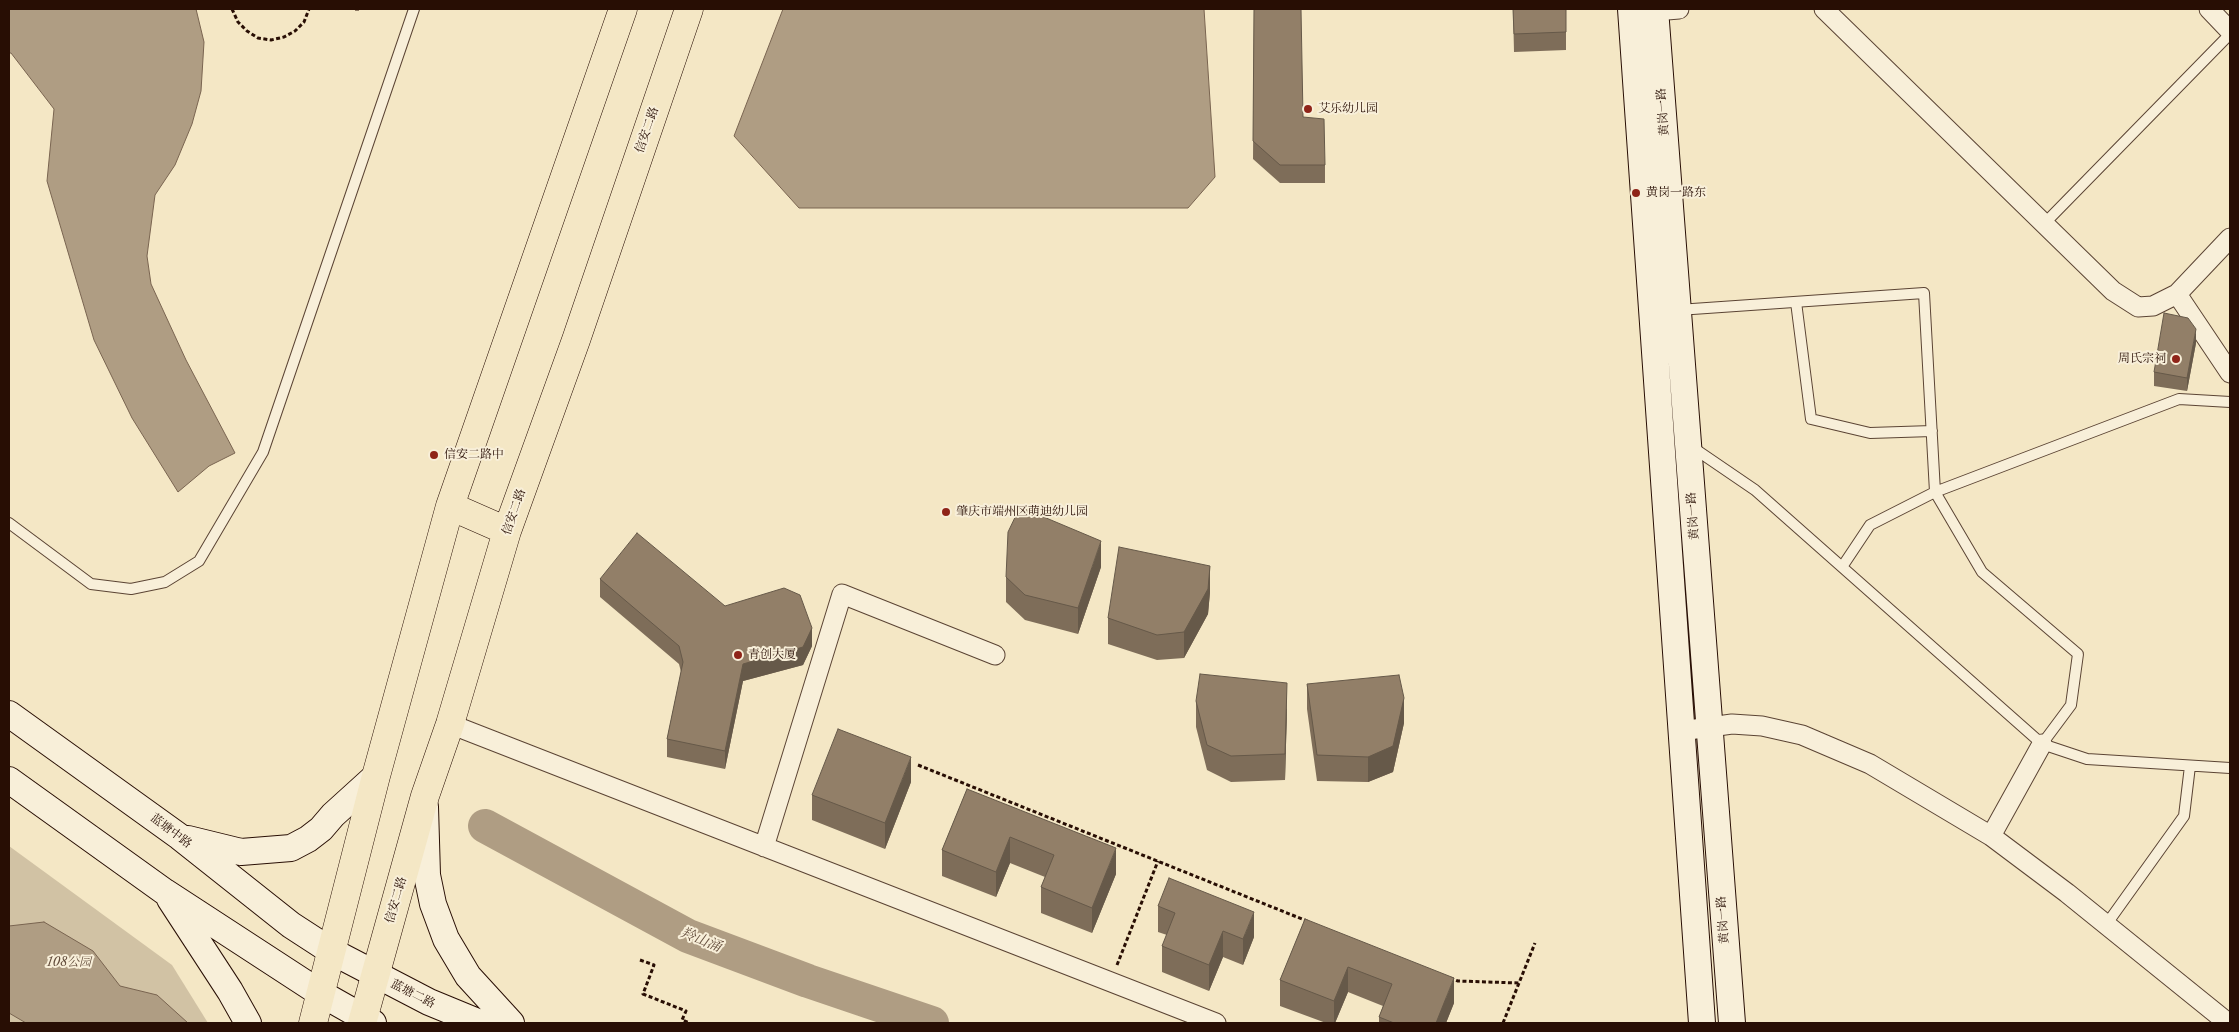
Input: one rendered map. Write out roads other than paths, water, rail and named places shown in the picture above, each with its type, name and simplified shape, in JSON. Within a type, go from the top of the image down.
[{"type":"main road","points":[[313,1023],[376,776],[450,506],[623,9]]},
{"type":"main road","name":"信安二路","points":[[366,1021],[375,974],[425,796],[450,724],[507,531],[576,340],[689,9]]},
{"type":"main road","name":"黄岗一路","points":[[1655,9],[1732,1023]]},
{"type":"main road","name":"黄岗一路","points":[[1655,9],[1682,731],[1702,1023]]},
{"type":"main road","points":[[450,506],[507,531]]},
{"type":"main road","name":"蓝塘中路","points":[[9,714],[180,838],[291,925],[331,951],[375,974]]},
{"type":"main road","points":[[180,838],[241,852],[291,848],[321,829],[376,776]]},
{"type":"main road","points":[[9,780],[165,892],[366,1021]]},
{"type":"main road","points":[[425,796],[427,875],[433,904],[446,939],[468,976],[511,1023]]},
{"type":"main road","points":[[165,892],[230,991],[248,1023]]},
{"type":"main road","name":"蓝塘二路","points":[[375,974],[437,1006],[480,1023]]},
{"type":"street","points":[[1824,9],[2113,291],[2138,307],[2153,306],[2178,294],[2230,238]]},
{"type":"street","points":[[2209,9],[2230,33]]},
{"type":"street","points":[[2178,294],[2230,373]]},
{"type":"street","points":[[764,847],[842,594],[994,655]]},
{"type":"street","points":[[450,724],[1216,1023]]},
{"type":"street","points":[[1682,731],[1732,724],[1762,726],[1802,735],[1870,764],[1991,836],[2228,1023]]},
{"type":"street","points":[[1991,836],[2042,744]]},
{"type":"lane","points":[[9,523],[91,584],[131,589],[165,582],[199,561],[263,452],[414,9]]},
{"type":"lane","points":[[2044,224],[2230,33]]},
{"type":"lane","points":[[1678,310],[1924,293],[1935,492],[1982,572],[2078,654],[2071,705],[2042,744]]},
{"type":"lane","points":[[1796,302],[1811,419],[1870,433],[1932,431]]},
{"type":"lane","points":[[1842,567],[1870,525],[1935,492],[2180,399],[2230,402]]},
{"type":"lane","points":[[1688,443],[1755,490],[2042,744],[2087,760],[2230,768]]},
{"type":"lane","points":[[2106,925],[2184,816],[2190,766]]},
{"type":"waterway","name":"羚山涌","points":[[485,826],[688,936],[808,981],[932,1023]]},
{"type":"place","name":"艾乐幼儿园","points":[[1308,109]]},
{"type":"place","name":"黄岗一路东","points":[[1636,193]]},
{"type":"place","name":"周氏宗祠","points":[[2176,359]]},
{"type":"place","name":"信安二路中","points":[[434,455]]},
{"type":"place","name":"肇庆市端州区萌迪幼儿园","points":[[946,512]]},
{"type":"place","name":"青创大厦","points":[[738,655]]},
{"type":"park label","name":"108公园","points":[[69,963]]}]
